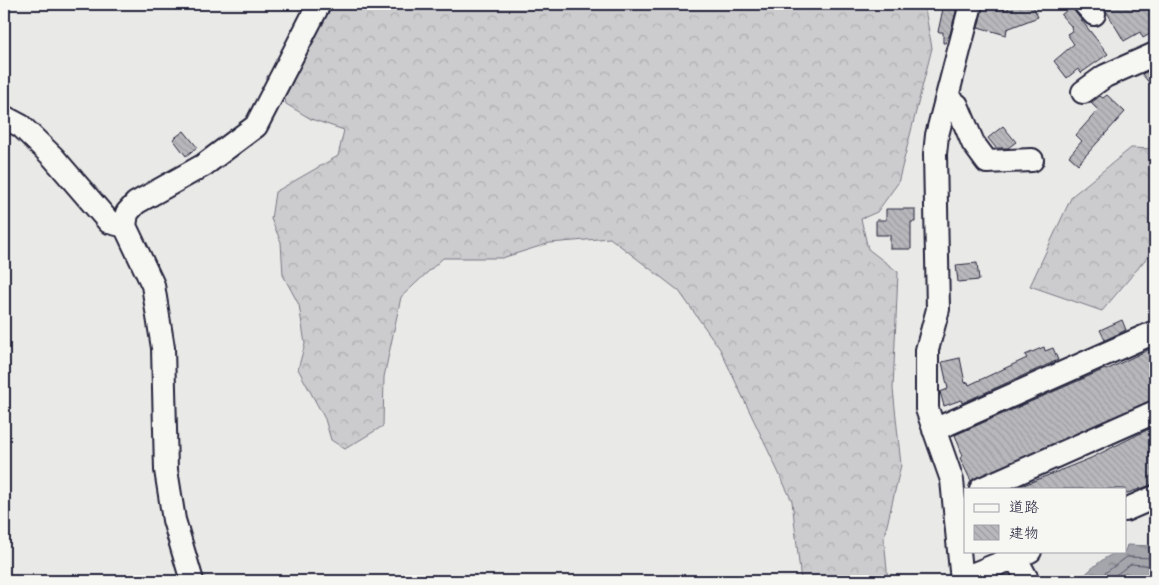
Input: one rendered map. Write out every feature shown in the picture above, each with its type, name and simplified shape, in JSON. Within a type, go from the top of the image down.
[{"type":"street","points":[[192,581],[174,520],[166,470],[163,348],[153,285],[124,226],[127,213],[136,203],[204,165],[256,126],[318,4]]},
{"type":"street","points":[[972,4],[937,135],[935,154],[938,309],[927,350],[925,382],[927,409],[960,498],[962,580],[1022,554],[1028,581]]},
{"type":"street","points":[[1083,92],[1105,76],[1155,54]]},
{"type":"street","points":[[947,98],[957,105],[973,143],[987,162],[1032,160]]},
{"type":"street","points":[[4,117],[21,126],[53,157],[109,222],[124,226]]},
{"type":"street","points":[[934,430],[1155,332]]},
{"type":"street","points":[[983,488],[1155,412]]},
{"type":"street","points":[[1126,510],[1155,497]]},
{"type":"green space","points":[[333,4],[924,4],[932,48],[898,183],[877,212],[861,219],[868,249],[898,272],[893,389],[901,465],[884,538],[888,581],[801,581],[792,501],[720,349],[679,291],[610,238],[550,243],[502,258],[443,258],[401,297],[384,377],[383,426],[345,449],[331,440],[325,419],[298,369],[305,344],[299,305],[283,275],[281,242],[271,219],[275,192],[338,156],[344,130],[311,119],[286,104],[284,93],[300,56]]},
{"type":"green space","points":[[1131,148],[1155,149],[1155,248],[1102,311],[1030,286],[1072,196]]},
{"type":"water","points":[[1127,545],[1152,546],[1155,549],[1155,581],[1078,581],[1106,558],[1119,552],[1126,552]]},
{"type":"building","points":[[944,4],[958,4],[950,34],[945,43],[943,43],[943,32],[938,32]]},
{"type":"building","points":[[984,4],[1009,10],[1006,4],[1032,4],[1038,17],[1007,29],[1006,35],[978,27]]},
{"type":"building","points":[[1102,4],[1155,4],[1155,19],[1150,23],[1155,31],[1143,38],[1140,32],[1124,41]]},
{"type":"building","points":[[1071,7],[1108,54],[1081,73],[1078,69],[1067,78],[1054,61],[1074,44],[1067,34],[1072,31],[1071,26],[1061,15]]},
{"type":"building","points":[[1155,68],[1155,90],[1142,74]]},
{"type":"building","points":[[1107,95],[1125,112],[1078,164],[1069,156],[1082,141],[1076,135],[1098,110],[1091,103],[1100,96],[1103,98]]},
{"type":"building","points":[[1003,126],[1016,142],[1008,148],[996,148],[988,138]]},
{"type":"building","points":[[184,131],[197,147],[186,156],[173,139]]},
{"type":"building","points":[[886,209],[915,209],[915,222],[911,222],[911,249],[890,249],[890,235],[876,235],[876,220],[886,220]]},
{"type":"building","points":[[977,263],[979,280],[958,282],[956,265]]},
{"type":"building","points":[[1122,320],[1126,330],[1105,340],[1100,330]]},
{"type":"building","points":[[1044,347],[1045,351],[1053,348],[1058,360],[962,403],[961,400],[944,406],[940,392],[948,389],[942,362],[960,358],[965,383],[968,382],[969,385],[1027,358],[1025,355]]},
{"type":"building","points":[[1152,348],[1155,354],[1155,399],[971,481],[960,458],[963,456],[955,435],[1106,370]]},
{"type":"building","points":[[1155,426],[1155,483],[1151,485],[1126,494],[1126,488],[1016,488],[1091,458]]}]
